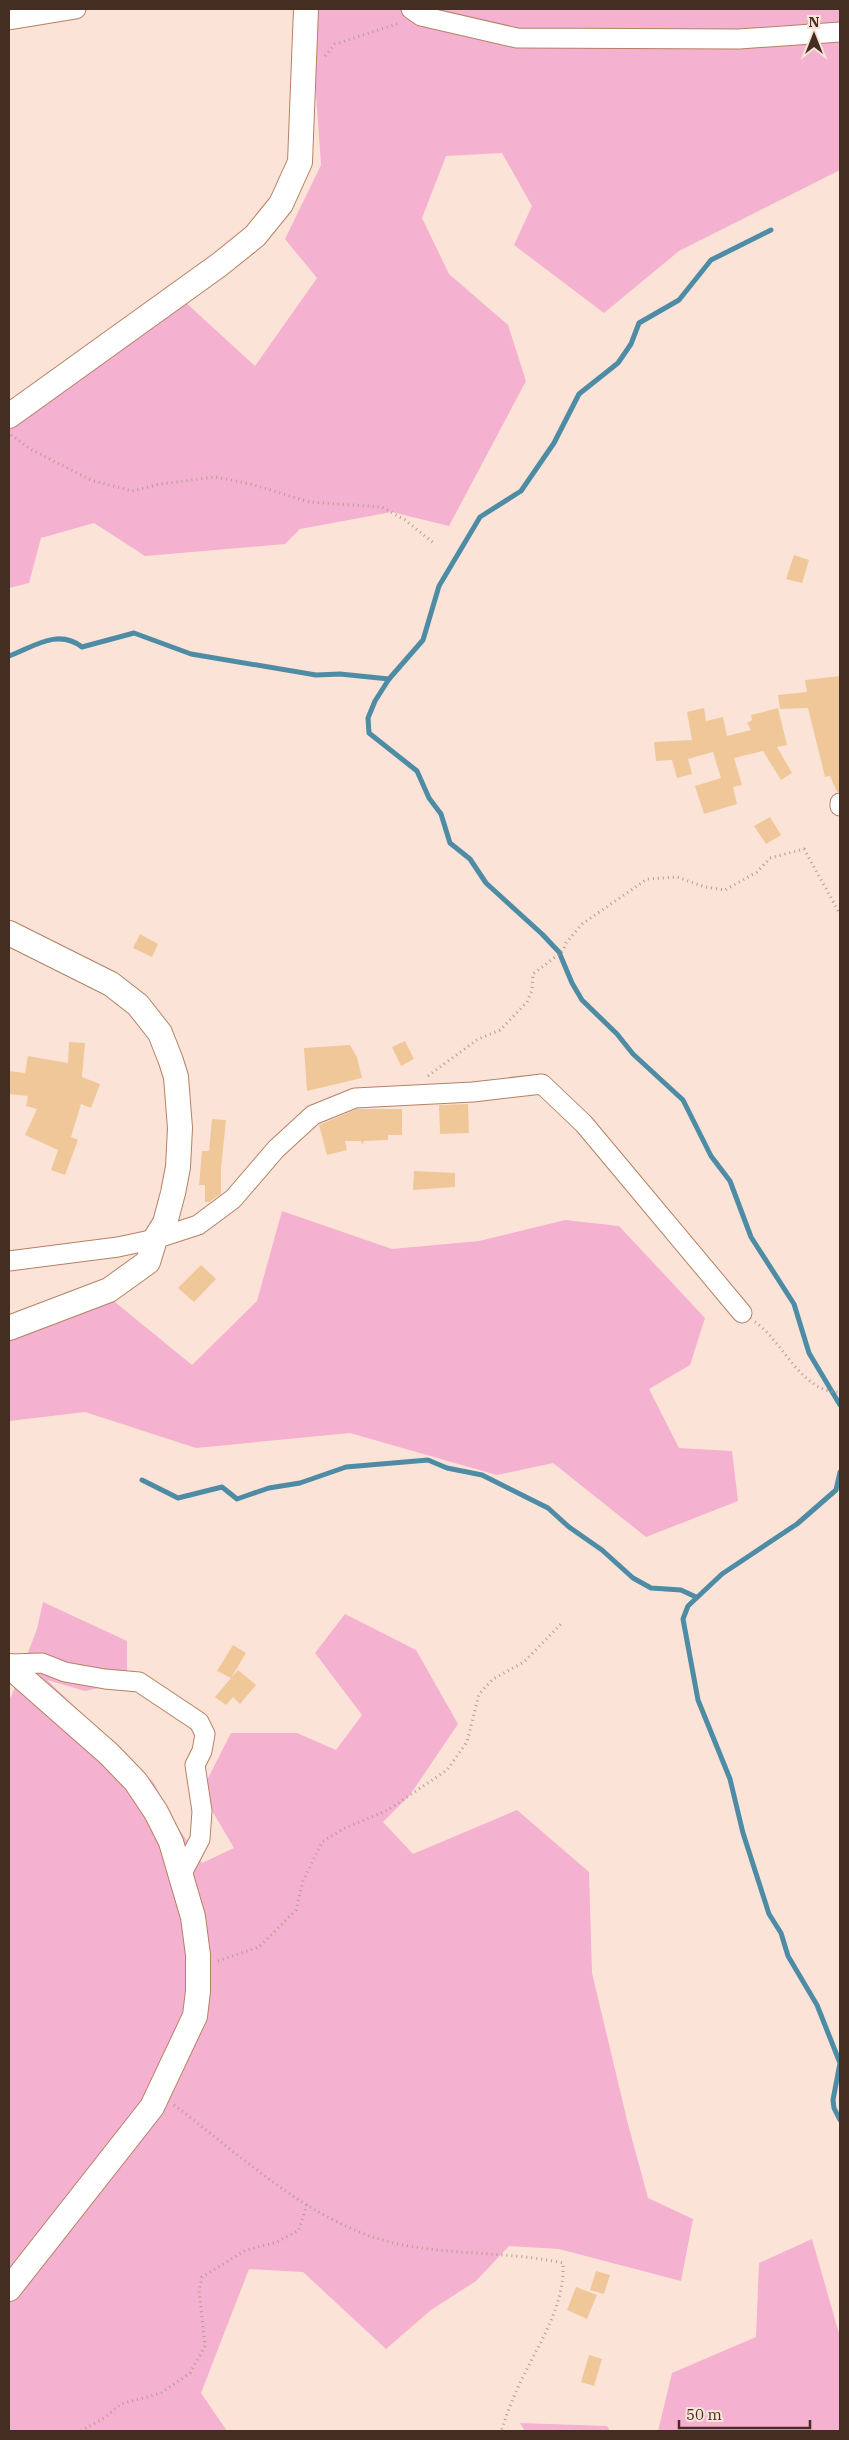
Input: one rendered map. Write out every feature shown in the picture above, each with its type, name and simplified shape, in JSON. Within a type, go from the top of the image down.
[{"type":"street","points":[[9,20],[76,9]]},
{"type":"street","points":[[9,416],[219,265],[255,236],[281,204],[300,162],[306,9]]},
{"type":"street","points":[[416,12],[517,38],[739,39],[840,32]]},
{"type":"street","points":[[9,933],[124,992],[138,1005],[160,1033],[176,1077],[180,1128],[178,1167],[173,1193],[165,1223],[155,1240],[148,1262],[115,1286],[9,1328]]},
{"type":"street","points":[[9,1261],[118,1247],[155,1240],[198,1225],[233,1200],[276,1149],[313,1115],[355,1098],[473,1092],[542,1084],[584,1124],[742,1313]]},
{"type":"street","points":[[9,1665],[42,1663],[65,1672],[105,1679],[139,1682],[199,1722],[205,1734],[202,1751],[195,1765],[202,1811],[200,1838],[181,1875]]},
{"type":"street","points":[[9,1665],[109,1754],[136,1782],[156,1812],[170,1842],[193,1917],[198,1971],[195,2016],[152,2107],[9,2289]]},
{"type":"path","points":[[304,74],[321,61],[334,44],[416,12]]},
{"type":"path","points":[[9,434],[32,450],[91,480],[124,489],[132,491],[160,484],[215,477],[251,484],[309,502],[382,507],[404,520],[434,544]]},
{"type":"path","points":[[416,1094],[427,1077],[478,1039],[500,1030],[506,1024],[527,1002],[532,990],[533,974],[563,951],[566,943],[582,924],[647,879],[677,877],[705,887],[725,890],[757,872],[770,858],[804,849],[840,914]]},
{"type":"path","points":[[742,1313],[765,1329],[808,1380],[821,1390],[840,1392]]},
{"type":"path","points":[[198,1971],[214,1962],[259,1947],[285,1922],[296,1910],[303,1880],[322,1842],[343,1829],[388,1810],[447,1770],[467,1742],[479,1694],[494,1679],[524,1662],[562,1623]]},
{"type":"path","points":[[159,2094],[323,2215],[372,2237],[408,2246],[477,2254],[531,2256],[563,2262],[564,2279],[556,2310],[542,2343],[521,2381],[501,2431]]},
{"type":"path","points":[[81,2431],[104,2418],[121,2404],[161,2393],[190,2372],[205,2346],[199,2290],[202,2277],[246,2250],[277,2242],[299,2230],[307,2204]]},
{"type":"shaded area","points":[[310,9],[840,9],[840,170],[679,251],[604,313],[514,245],[532,206],[502,153],[446,156],[422,218],[449,274],[508,325],[526,381],[449,526],[392,512],[300,529],[285,544],[145,556],[94,523],[41,538],[29,583],[9,588],[9,422],[184,301],[255,366],[317,278],[285,239],[321,165]]},
{"type":"shaded area","points":[[282,1211],[392,1249],[479,1241],[565,1220],[619,1226],[705,1318],[690,1365],[649,1389],[679,1448],[732,1451],[738,1501],[646,1537],[553,1463],[497,1475],[350,1433],[196,1448],[85,1412],[9,1421],[9,1339],[110,1298],[192,1365],[257,1301]]},
{"type":"shaded area","points":[[43,1602],[127,1641],[127,1682],[85,1691],[47,1680],[154,1783],[172,1819],[202,1863],[234,1848],[201,1792],[231,1733],[297,1733],[336,1750],[362,1715],[315,1653],[345,1614],[416,1650],[458,1724],[410,1795],[383,1822],[413,1854],[517,1810],[589,1872],[592,1973],[628,2124],[648,2198],[693,2219],[681,2281],[559,2249],[509,2246],[476,2281],[431,2310],[386,2349],[303,2272],[249,2269],[201,2393],[227,2431],[9,2431],[9,1696],[11,1697],[37,1629]]},
{"type":"shaded area","points":[[812,2239],[840,2337],[840,2431],[658,2431],[672,2373],[756,2337],[759,2263]]},
{"type":"shaded area","points":[[520,2423],[607,2426],[610,2431],[525,2431]]},
{"type":"building","points":[[794,555],[809,560],[802,583],[786,579]]},
{"type":"building","points":[[840,676],[840,792],[837,792],[830,776],[825,777],[808,708],[780,709],[778,695],[807,692],[805,680]]},
{"type":"building","points":[[704,708],[706,721],[723,717],[727,736],[751,730],[747,723],[752,720],[751,715],[778,708],[787,745],[777,747],[792,773],[781,780],[763,751],[734,758],[742,785],[733,787],[737,804],[704,814],[695,786],[721,778],[713,752],[688,759],[692,774],[677,778],[672,760],[656,761],[654,742],[692,740],[687,712]]},
{"type":"building","points":[[770,817],[781,835],[766,844],[754,826]]},
{"type":"building","points":[[140,934],[158,944],[152,957],[133,948]]},
{"type":"building","points":[[405,1041],[414,1059],[401,1066],[392,1047]]},
{"type":"building","points":[[69,1042],[85,1043],[82,1077],[100,1084],[91,1108],[81,1104],[71,1137],[78,1140],[65,1175],[51,1170],[58,1150],[25,1135],[37,1109],[26,1106],[28,1096],[9,1094],[9,1071],[25,1073],[28,1056],[68,1063]]},
{"type":"building","points":[[350,1045],[357,1057],[362,1078],[307,1091],[304,1048]]},
{"type":"building","points":[[468,1104],[469,1133],[440,1134],[439,1105]]},
{"type":"building","points":[[357,1109],[402,1109],[402,1135],[388,1135],[388,1140],[364,1141],[363,1145],[361,1141],[345,1141],[347,1150],[327,1155],[319,1125]]},
{"type":"building","points":[[212,1119],[226,1120],[221,1168],[221,1194],[209,1202],[205,1202],[205,1185],[199,1185],[202,1151],[209,1151]]},
{"type":"building","points":[[414,1171],[455,1173],[455,1187],[413,1190]]},
{"type":"building","points":[[201,1265],[216,1279],[194,1302],[178,1288]]},
{"type":"building","points":[[233,1645],[246,1653],[231,1678],[217,1671]]},
{"type":"building","points":[[238,1670],[256,1685],[240,1704],[233,1697],[226,1705],[215,1697]]},
{"type":"building","points":[[596,2271],[610,2275],[604,2294],[590,2290]]},
{"type":"building","points":[[576,2287],[597,2295],[587,2319],[567,2310]]},
{"type":"building","points":[[589,2355],[602,2359],[594,2386],[581,2382]]},
{"type":"waterway","points":[[771,230],[711,260],[679,300],[639,323],[631,344],[618,363],[579,394],[554,443],[521,491],[480,517],[439,586],[423,640],[389,679],[375,701],[368,718],[369,733],[417,771],[429,798],[441,814],[450,843],[470,859],[486,883],[559,952],[572,983],[582,1000],[617,1034],[633,1054],[683,1100],[711,1156],[730,1181],[751,1237],[794,1304],[809,1353],[840,1405]]},
{"type":"waterway","points":[[9,656],[36,644],[55,639],[64,639],[82,647],[134,633],[191,654],[316,675],[340,674],[389,679]]},
{"type":"waterway","points":[[142,1480],[178,1498],[222,1487],[237,1499],[269,1488],[300,1483],[346,1467],[428,1460],[447,1468],[482,1475],[548,1508],[569,1527],[602,1550],[633,1578],[651,1588],[681,1590],[696,1597]]},
{"type":"waterway","points":[[840,1472],[836,1490],[797,1524],[722,1574],[688,1606],[683,1619],[698,1700],[730,1779],[743,1833],[769,1914],[781,1933],[788,1956],[817,2005],[840,2063],[833,2100],[834,2108],[840,2120]]}]
